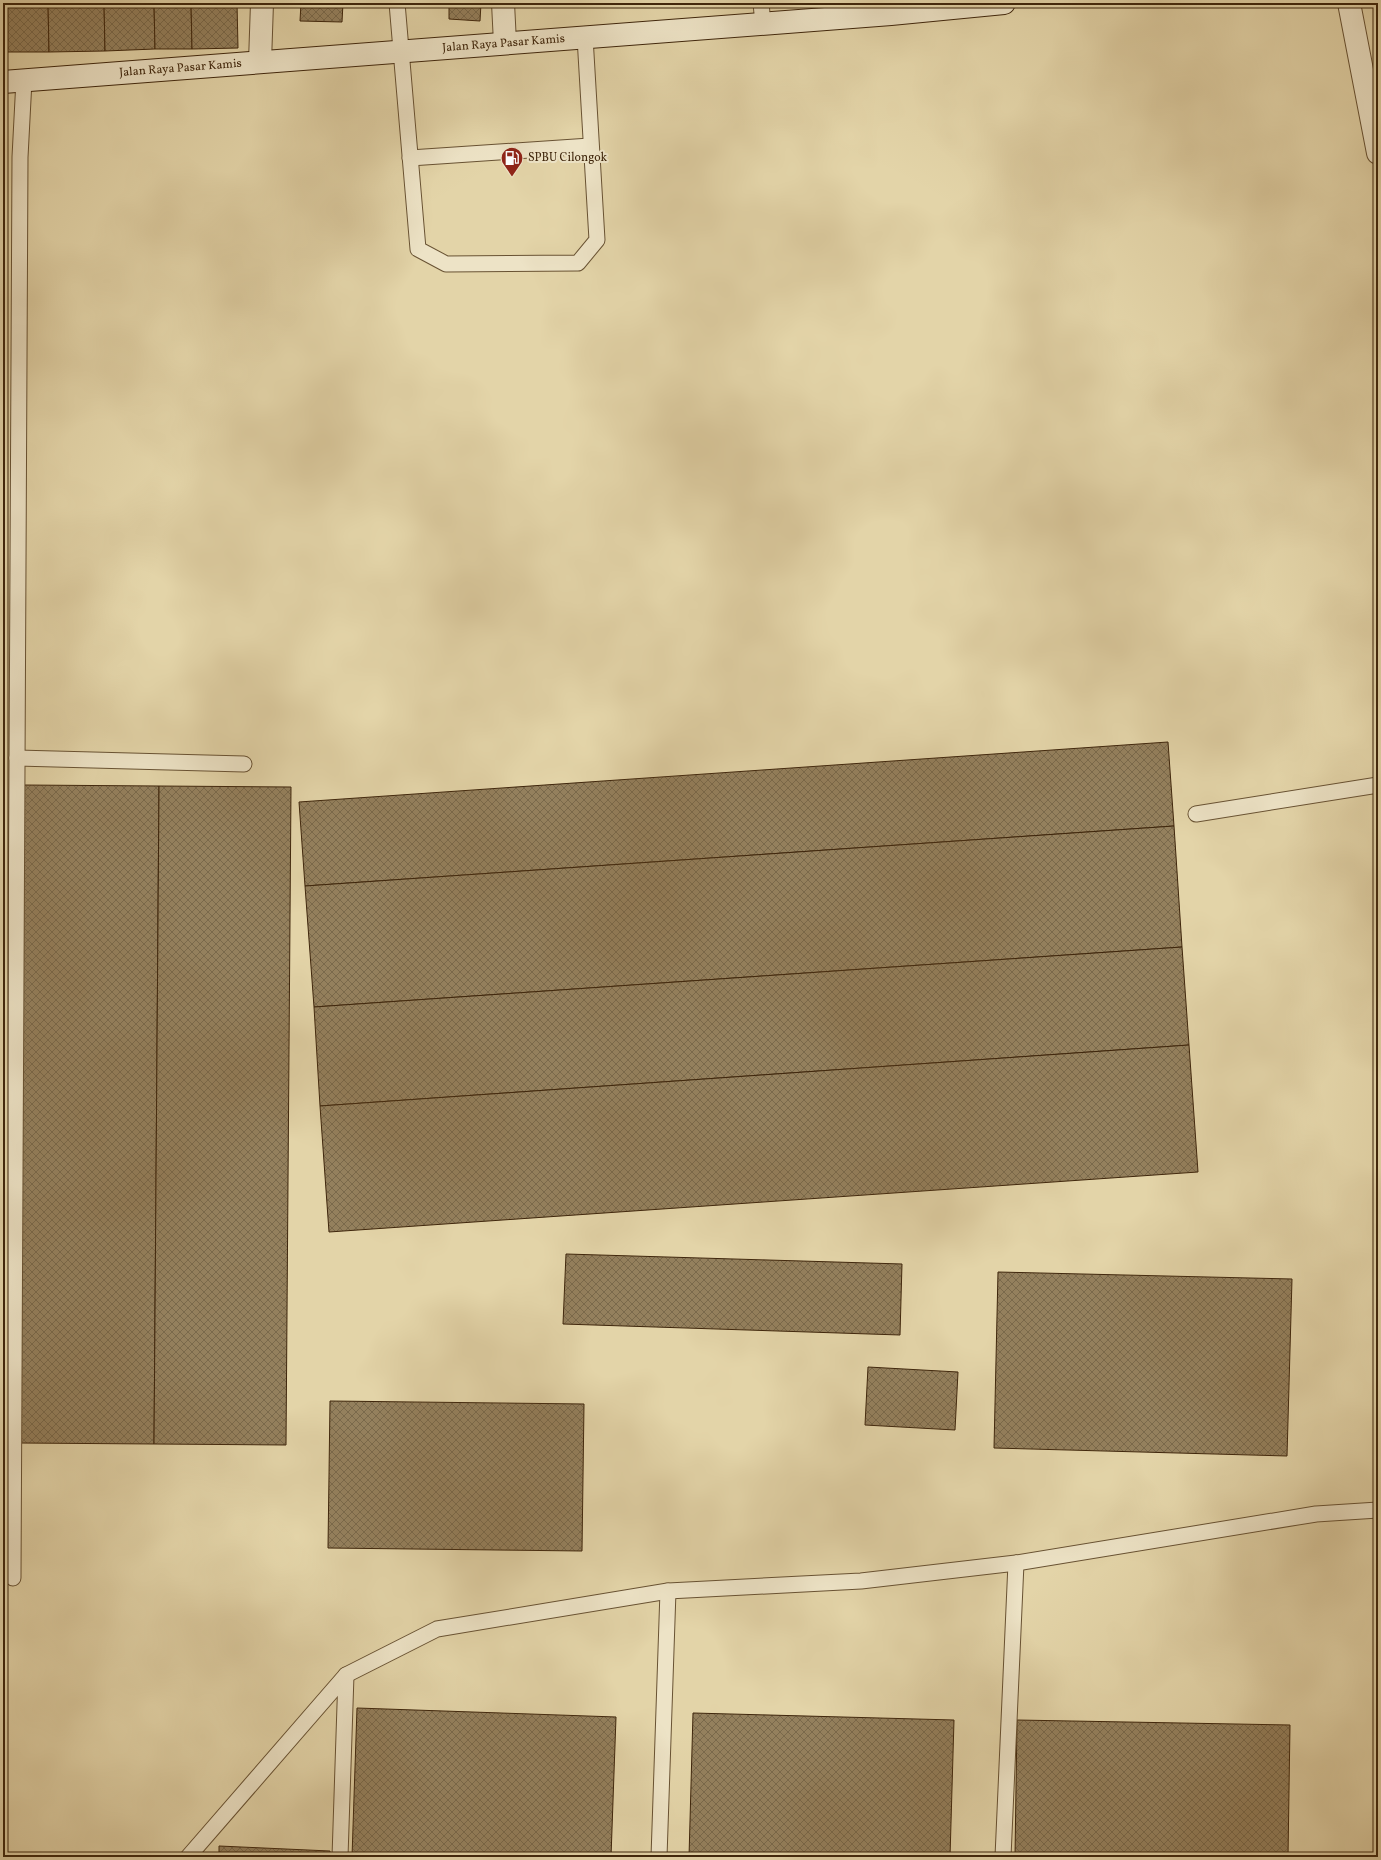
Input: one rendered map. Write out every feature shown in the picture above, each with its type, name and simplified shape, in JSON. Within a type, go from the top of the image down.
[{"type":"main road","points":[[260,62],[262,3]]},
{"type":"main road","points":[[503,3],[505,43]]},
{"type":"main road","name":"Jalan Raya Pasar Kamis","points":[[13,81],[585,37],[762,13],[1004,3]]},
{"type":"main road","points":[[1349,3],[1378,153]]},
{"type":"lane","points":[[397,3],[418,249],[446,264],[578,263],[597,240],[590,146],[585,37]]},
{"type":"lane","points":[[13,81],[20,157],[13,1578]]},
{"type":"lane","points":[[410,158],[590,146]]},
{"type":"lane","points":[[17,758],[244,764]]},
{"type":"lane","points":[[1196,814],[1378,784]]},
{"type":"lane","points":[[188,1857],[346,1675],[437,1629],[668,1591],[861,1581],[1016,1563],[1316,1514],[1378,1510]]},
{"type":"lane","points":[[1004,1857],[1016,1563]]},
{"type":"lane","points":[[659,1857],[668,1591]]},
{"type":"lane","points":[[340,1857],[346,1675]]},
{"type":"building","points":[[3,3],[48,3],[49,52],[3,52]]},
{"type":"building","points":[[48,3],[104,3],[105,51],[49,52]]},
{"type":"building","points":[[104,3],[154,3],[155,49],[105,51]]},
{"type":"building","points":[[154,3],[191,3],[192,49],[155,49]]},
{"type":"building","points":[[191,3],[237,3],[238,48],[192,49]]},
{"type":"building","points":[[301,3],[343,3],[342,22],[300,21]]},
{"type":"building","points":[[449,3],[481,3],[480,21],[449,19]]},
{"type":"building","points":[[1168,742],[1174,826],[305,886],[299,802]]},
{"type":"building","points":[[24,785],[159,786],[154,1444],[19,1443]]},
{"type":"building","points":[[159,786],[291,787],[286,1445],[154,1444]]},
{"type":"building","points":[[1174,826],[1182,947],[314,1007],[305,886]]},
{"type":"building","points":[[1182,947],[1189,1045],[320,1106],[314,1007]]},
{"type":"building","points":[[1189,1045],[1198,1172],[329,1232],[320,1106]]},
{"type":"building","points":[[566,1254],[902,1264],[900,1335],[563,1324]]},
{"type":"building","points":[[998,1272],[1292,1279],[1287,1456],[994,1448]]},
{"type":"building","points":[[868,1367],[958,1372],[955,1430],[865,1425]]},
{"type":"building","points":[[330,1401],[584,1404],[582,1551],[328,1548]]},
{"type":"building","points":[[357,1708],[616,1717],[611,1857],[352,1857]]},
{"type":"building","points":[[693,1713],[954,1720],[950,1857],[689,1857]]},
{"type":"building","points":[[1017,1720],[1290,1725],[1288,1857],[1015,1857]]},
{"type":"building","points":[[219,1846],[330,1851],[330,1857],[219,1857]]},
{"type":"place","name":"SPBU Cilongok","points":[[512,178]]}]
